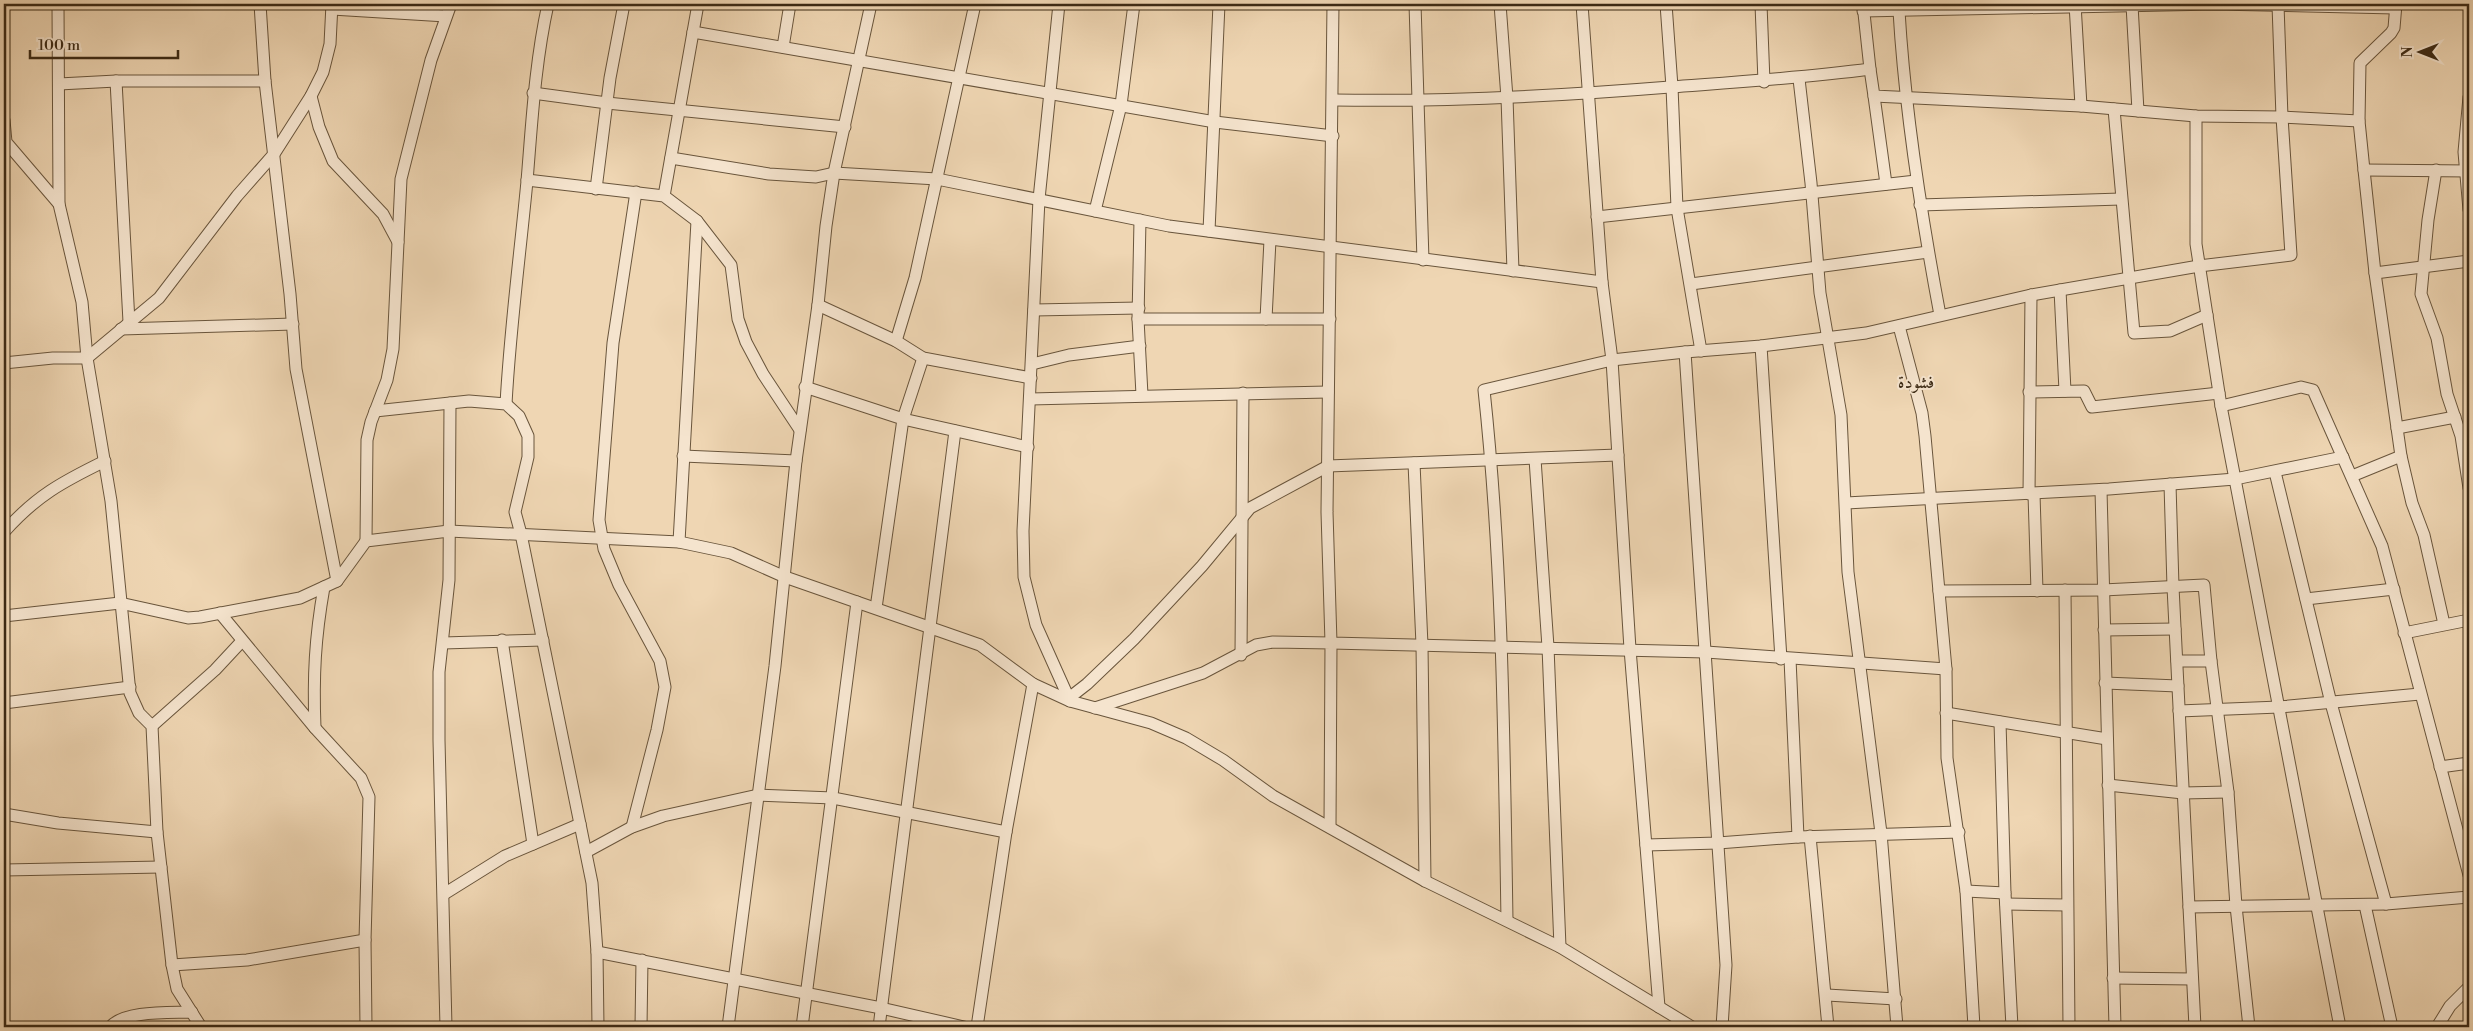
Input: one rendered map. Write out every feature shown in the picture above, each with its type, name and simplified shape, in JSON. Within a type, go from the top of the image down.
[{"type":"street","points":[[58,4],[60,204],[82,302],[87,358],[105,461],[130,687],[134,705],[139,714],[152,726],[157,832],[172,964],[177,989],[201,1027]]},
{"type":"street","points":[[260,4],[265,81],[296,369],[336,581]]},
{"type":"street","points":[[4,616],[120,603],[188,618],[300,598],[336,581],[366,541],[367,440],[387,380],[393,349],[401,179],[431,60],[451,4]]},
{"type":"street","points":[[506,404],[509,338],[527,180],[533,93],[540,40],[548,4]]},
{"type":"street","points":[[596,188],[607,103],[624,4]]},
{"type":"street","points":[[664,196],[698,4]]},
{"type":"street","points":[[783,47],[790,4]]},
{"type":"street","points":[[728,1027],[785,578],[805,386],[818,305],[834,173],[871,4]]},
{"type":"street","points":[[896,341],[915,278],[975,4]]},
{"type":"street","points":[[1059,4],[1039,200],[1023,532],[1024,577],[1036,625],[1069,699]]},
{"type":"street","points":[[1095,211],[1121,105],[1134,4]]},
{"type":"street","points":[[1209,231],[1219,4]]},
{"type":"street","points":[[1330,827],[1331,643],[1328,392],[1332,248],[1334,4]]},
{"type":"street","points":[[1415,4],[1420,101],[1423,260]]},
{"type":"street","points":[[1500,4],[1507,98],[1513,271]]},
{"type":"street","points":[[1582,4],[1602,282],[1612,360],[1630,650],[1660,1007]]},
{"type":"street","points":[[1666,4],[1672,87],[1677,208],[1701,351]]},
{"type":"street","points":[[1761,4],[1764,82]]},
{"type":"street","points":[[2075,5],[2081,106]]},
{"type":"street","points":[[1886,184],[1863,7],[1899,11],[1951,7],[2075,5],[2395,6],[2391,34],[2360,63],[2359,121],[2375,273],[2401,456],[2412,503],[2424,536],[2444,624]]},
{"type":"street","points":[[2132,5],[2138,111]]},
{"type":"street","points":[[1507,920],[1502,647],[1492,460],[1484,390],[1612,360],[1828,338],[1899,326],[2031,295],[2199,266],[2291,255],[2282,117],[2278,5]]},
{"type":"street","points":[[4,363],[53,358],[87,358],[159,298],[231,204],[274,154],[311,96],[323,72],[330,44],[332,6],[412,8],[446,16]]},
{"type":"street","points":[[1899,11],[1906,98],[1916,181],[1940,315]]},
{"type":"street","points":[[693,32],[860,59],[1215,122],[1333,136]]},
{"type":"street","points":[[1334,100],[1420,101],[1588,94],[1764,82],[1870,69]]},
{"type":"street","points":[[1799,78],[1818,267],[1841,415],[1848,572],[1881,834],[1897,1027]]},
{"type":"street","points":[[59,84],[116,81],[265,81]]},
{"type":"street","points":[[116,81],[125,325]]},
{"type":"street","points":[[533,93],[607,103],[845,127]]},
{"type":"street","points":[[311,96],[319,127],[333,161],[382,214],[398,242]]},
{"type":"street","points":[[1874,96],[2114,108],[2196,116],[2282,117],[2359,121]]},
{"type":"street","points":[[2469,97],[2464,152],[2469,210]]},
{"type":"street","points":[[2114,108],[2121,198],[2136,334],[2170,331],[2207,315]]},
{"type":"street","points":[[2196,116],[2196,244],[2221,406],[2340,1027]]},
{"type":"street","points":[[4,120],[5,145],[60,204]]},
{"type":"street","points":[[671,158],[769,174],[816,176],[834,173],[937,179],[1140,220],[1209,231],[1602,282]]},
{"type":"street","points":[[2364,170],[2467,170]]},
{"type":"street","points":[[2436,170],[2420,294],[2437,338],[2447,394],[2461,436],[2469,488]]},
{"type":"street","points":[[527,180],[664,196],[697,222],[732,265],[738,318],[746,342],[800,430]]},
{"type":"street","points":[[1597,217],[1916,181]]},
{"type":"street","points":[[632,828],[657,730],[665,681],[660,661],[619,585],[601,537],[599,520],[613,343],[636,192]]},
{"type":"street","points":[[1920,205],[2121,198]]},
{"type":"street","points":[[1140,220],[1138,313],[1142,395]]},
{"type":"street","points":[[679,542],[682,456],[697,222]]},
{"type":"street","points":[[1266,319],[1270,240]]},
{"type":"street","points":[[1691,284],[1928,252]]},
{"type":"street","points":[[2375,273],[2469,261]]},
{"type":"street","points":[[2060,290],[2065,391]]},
{"type":"street","points":[[2031,295],[2029,392],[2037,591]]},
{"type":"street","points":[[818,305],[896,341],[923,358],[1031,378]]},
{"type":"street","points":[[1034,310],[1266,319],[1330,319]]},
{"type":"street","points":[[125,325],[292,324]]},
{"type":"street","points":[[1899,326],[1922,413],[1946,669],[1948,758],[1966,891],[1974,1027]]},
{"type":"street","points":[[1032,364],[1069,355],[1140,346]]},
{"type":"street","points":[[1761,346],[1798,837]]},
{"type":"street","points":[[1685,352],[1726,965],[1722,1027]]},
{"type":"street","points":[[876,608],[903,419],[923,358]]},
{"type":"street","points":[[805,386],[903,419],[1028,447]]},
{"type":"street","points":[[2221,406],[2307,387],[2313,390],[2382,546],[2469,875]]},
{"type":"street","points":[[2029,392],[2084,391],[2092,407],[2220,393]]},
{"type":"street","points":[[1030,399],[1328,392]]},
{"type":"street","points":[[1241,655],[1243,393]]},
{"type":"street","points":[[375,412],[450,403],[489,402],[506,404],[519,416],[528,436],[528,457],[515,512],[592,883],[597,952],[598,1027]]},
{"type":"street","points":[[446,1027],[439,672],[448,580],[450,403]]},
{"type":"street","points":[[2397,428],[2455,417]]},
{"type":"street","points":[[879,1027],[928,626],[955,431]]},
{"type":"street","points":[[1069,699],[1134,639],[1202,566],[1241,517],[1264,499],[1328,466],[1618,455]]},
{"type":"street","points":[[682,456],[796,461]]},
{"type":"street","points":[[2352,476],[2401,456]]},
{"type":"street","points":[[1846,502],[2101,490],[2235,479],[2343,457]]},
{"type":"street","points":[[1535,459],[1548,647],[1560,947]]},
{"type":"street","points":[[4,532],[21,513],[47,491],[105,461]]},
{"type":"street","points":[[1414,463],[1422,645],[1424,881]]},
{"type":"street","points":[[2275,472],[2332,703],[2386,904]]},
{"type":"street","points":[[2170,484],[2176,661],[2195,1027]]},
{"type":"street","points":[[2101,490],[2115,1027]]},
{"type":"street","points":[[366,541],[448,531],[679,542],[731,553],[785,578],[980,645],[1033,684],[1069,699],[1150,723],[1186,738],[1223,760],[1273,796],[1424,881],[1560,947],[1692,1027]]},
{"type":"street","points":[[1940,591],[2103,590],[2204,585],[2216,711],[2228,792],[2236,906],[2249,1027]]},
{"type":"street","points":[[315,728],[313,673],[317,626],[324,587]]},
{"type":"street","points":[[2306,599],[2394,589]]},
{"type":"street","points":[[2064,590],[2069,1027]]},
{"type":"street","points":[[802,1027],[857,602]]},
{"type":"street","points":[[220,613],[315,728],[360,778],[369,797],[365,940],[366,1027]]},
{"type":"street","points":[[2404,632],[2469,620]]},
{"type":"street","points":[[2104,630],[2175,629]]},
{"type":"street","points":[[502,640],[533,844]]},
{"type":"street","points":[[443,643],[543,640]]},
{"type":"street","points":[[152,726],[215,670],[242,641]]},
{"type":"street","points":[[1095,708],[1203,673],[1256,646],[1273,642],[1706,652],[1946,669]]},
{"type":"street","points":[[2176,661],[2211,661]]},
{"type":"street","points":[[2106,683],[2178,686]]},
{"type":"street","points":[[977,1027],[1006,832],[1033,684]]},
{"type":"street","points":[[4,703],[130,687]]},
{"type":"street","points":[[2179,711],[2279,707],[2420,694]]},
{"type":"street","points":[[1946,713],[2107,739]]},
{"type":"street","points":[[2000,722],[2005,898],[2012,1027]]},
{"type":"street","points":[[2440,767],[2469,763]]},
{"type":"street","points":[[2108,785],[2183,792],[2228,792]]},
{"type":"street","points":[[586,852],[632,828],[663,816],[758,795],[833,798],[1006,832]]},
{"type":"street","points":[[4,814],[58,823],[157,832]]},
{"type":"street","points":[[444,894],[505,856],[580,824]]},
{"type":"street","points":[[1646,845],[1718,843],[1810,836],[1959,832]]},
{"type":"street","points":[[1810,836],[1827,995],[1828,1027]]},
{"type":"street","points":[[4,870],[161,867]]},
{"type":"street","points":[[1966,891],[2005,898],[2067,905]]},
{"type":"street","points":[[2190,907],[2365,905],[2469,897]]},
{"type":"street","points":[[2365,905],[2392,1027]]},
{"type":"street","points":[[172,964],[247,960],[365,940]]},
{"type":"street","points":[[597,952],[806,992],[964,1027]]},
{"type":"street","points":[[641,1027],[642,960]]},
{"type":"street","points":[[2114,978],[2192,979]]},
{"type":"street","points":[[2437,1027],[2450,1006],[2469,987]]},
{"type":"street","points":[[1827,995],[1896,998]]},
{"type":"street","points":[[110,1027],[114,1023],[130,1016],[192,1012]]},
{"type":"district","name":"فشودة","points":[[1916,382]]}]
